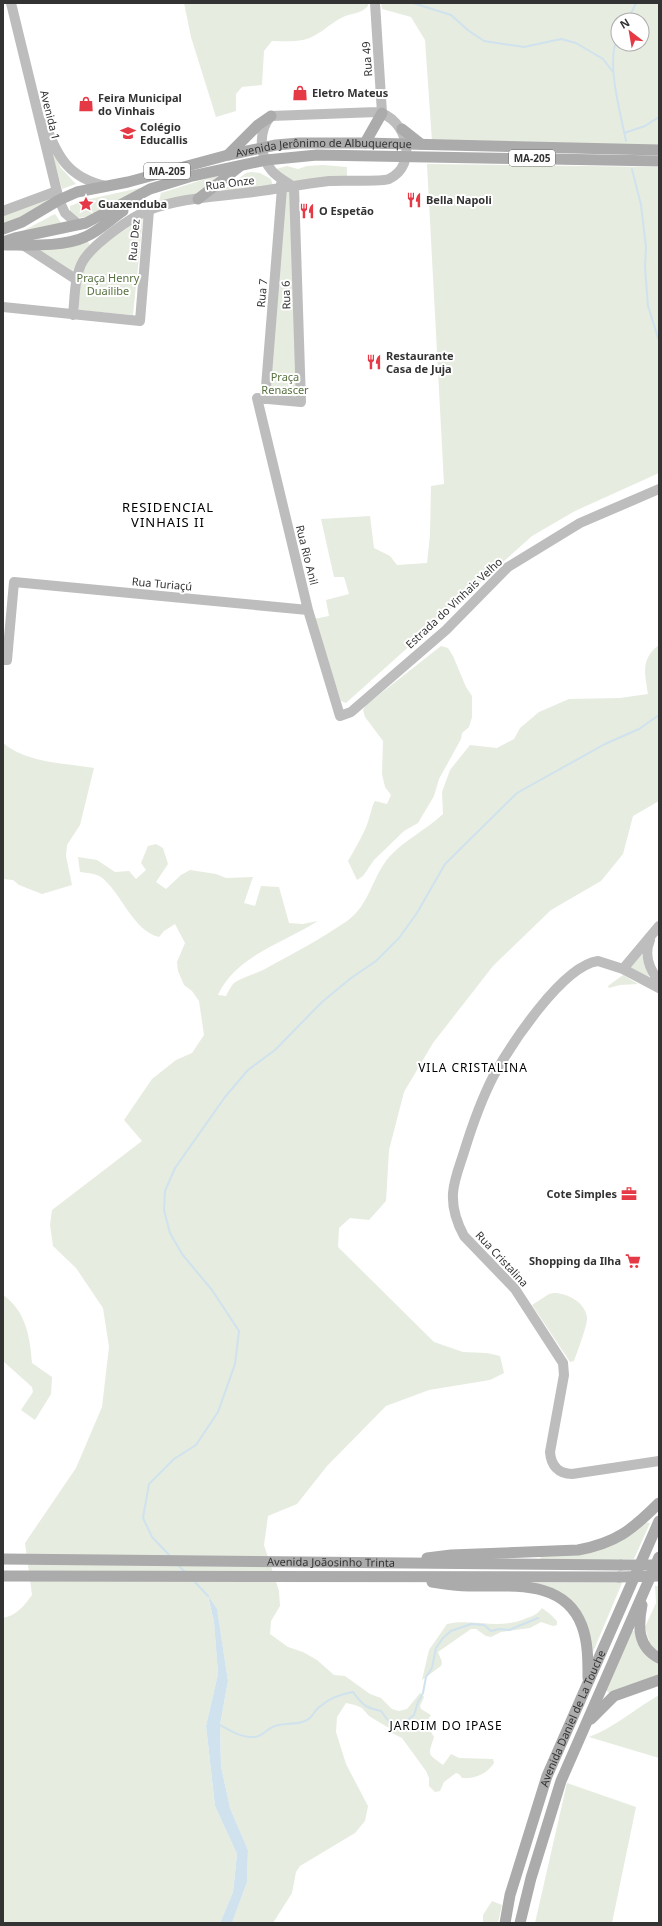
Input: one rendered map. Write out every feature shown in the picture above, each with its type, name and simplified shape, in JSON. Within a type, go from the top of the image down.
[{"type":"main road","points":[[365,143],[382,113]]},
{"type":"main road","points":[[228,155],[258,125],[271,116]]},
{"type":"main road","points":[[402,130],[421,144]]},
{"type":"main road","name":"Avenida Jerônimo de Albuquerque","points":[[3,230],[28,219],[58,196],[106,186],[263,147],[299,143],[365,143],[659,150]]},
{"type":"main road","name":"Avenida Jerônimo de Albuquerque","points":[[3,242],[15,238],[79,225],[92,220],[150,189],[192,176],[266,160],[317,155],[659,160]]},
{"type":"main road","points":[[198,199],[241,165]]},
{"type":"main road","points":[[3,246],[65,242],[80,239],[142,199],[192,176]]},
{"type":"main road","points":[[388,1563],[451,1555],[578,1550],[596,1547],[606,1544],[625,1533],[659,1503]]},
{"type":"main road","name":"Avenida Daniel de La Touche","points":[[504,1923],[510,1895],[547,1776],[659,1521]]},
{"type":"main road","name":"Avenida Daniel de La Touche","points":[[520,1923],[531,1878],[557,1791],[584,1726],[659,1557]]},
{"type":"main road","name":"Avenida Joãosinho Trinta","points":[[3,1559],[659,1565]]},
{"type":"main road","name":"Avenida Joãosinho Trinta","points":[[3,1576],[659,1576]]},
{"type":"main road","points":[[390,1577],[467,1586],[528,1586],[542,1589],[555,1595],[571,1608],[582,1625],[588,1654],[588,1683]]},
{"type":"main road","points":[[646,1587],[639,1623],[641,1636],[650,1652],[659,1658]]},
{"type":"main road","points":[[584,1726],[606,1701],[614,1696],[659,1680]]},
{"type":"street","name":"Avenida 1","points":[[10,3],[58,196],[65,212],[79,225]]},
{"type":"street","name":"Avenida 1","points":[[17,3],[45,123],[52,142],[64,163],[72,172],[89,182],[106,186]]},
{"type":"street","name":"Rua 49","points":[[375,3],[382,113]]},
{"type":"street","points":[[294,187],[279,178],[272,171],[266,160],[263,147],[263,129],[271,116],[371,112],[382,113],[402,130],[406,144],[405,156]]},
{"type":"street","name":"Rua Onze","points":[[73,315],[77,280],[82,262],[94,248],[127,223],[149,210],[198,199],[294,187],[327,181],[388,180],[399,171],[405,156]]},
{"type":"street","points":[[279,178],[282,188]]},
{"type":"street","name":"Rua 6","points":[[261,398],[301,402],[294,187]]},
{"type":"street","name":"Rua 7","points":[[261,398],[282,188]]},
{"type":"street","points":[[3,210],[58,196]]},
{"type":"street","name":"Rua Dez","points":[[73,315],[140,321],[149,210]]},
{"type":"street","points":[[23,245],[77,280]]},
{"type":"street","points":[[3,308],[73,315]]},
{"type":"street","name":"Rua Rio Anil","points":[[261,398],[308,610],[340,716]]},
{"type":"street","name":"Estrada do Vinhais Velho","points":[[340,716],[351,712],[446,630],[508,568],[580,523],[659,489]]},
{"type":"street","name":"Rua Turiaçú","points":[[5,660],[14,582],[308,610]]},
{"type":"street","points":[[622,969],[652,936],[659,926]]},
{"type":"street","points":[[652,936],[648,946],[648,958],[653,972],[659,980]]},
{"type":"street","name":"Rua Cristalina","points":[[659,988],[622,969],[601,961],[587,964],[556,989],[523,1030],[494,1076],[481,1102],[454,1181],[453,1204],[459,1227],[464,1236],[515,1289],[563,1363],[564,1375],[550,1452],[551,1460],[556,1468],[561,1472],[572,1474],[659,1461]]},
{"type":"green space","points":[[184,3],[368,3],[368,6],[362,11],[347,15],[338,20],[314,36],[295,41],[272,41],[264,51],[262,85],[242,87],[236,94],[236,111],[216,117],[191,37]]},
{"type":"green space","points":[[381,3],[659,3],[659,146],[432,141],[425,40],[411,17],[382,9]]},
{"type":"green space","points":[[51,149],[61,168],[76,184],[62,189]]},
{"type":"green space","points":[[427,164],[659,167],[659,473],[575,511],[532,536],[346,703],[341,701],[314,619],[329,616],[326,600],[349,594],[344,577],[334,577],[321,519],[370,516],[374,548],[390,556],[397,565],[427,563],[430,535],[431,486],[444,484]]},
{"type":"green space","points":[[323,165],[347,167],[347,176],[299,181],[291,180],[283,176],[276,169],[287,166],[298,169],[307,166]]},
{"type":"green space","points":[[246,173],[260,173],[271,179],[273,186],[222,191]]},
{"type":"green space","points":[[221,174],[194,196],[159,201],[161,193]]},
{"type":"green space","points":[[140,188],[139,190],[86,217],[77,218],[70,212],[70,206],[85,200]]},
{"type":"green space","name":"Praça Renascer","points":[[286,192],[290,192],[300,399],[268,397]]},
{"type":"green space","points":[[52,198],[47,203],[3,226],[3,214]]},
{"type":"green space","points":[[55,214],[62,224],[19,233],[51,216]]},
{"type":"green space","name":"Praça Henry Duailibe","points":[[143,218],[133,315],[79,310],[81,280],[86,266],[91,258],[107,242]]},
{"type":"green space","points":[[87,240],[90,245],[76,264],[72,273],[38,250]]},
{"type":"green space","points":[[659,645],[659,801],[633,816],[623,854],[601,881],[551,910],[493,966],[433,1043],[404,1092],[389,1150],[386,1201],[369,1220],[350,1218],[339,1228],[338,1247],[434,1342],[463,1352],[487,1353],[500,1356],[504,1373],[490,1380],[429,1390],[386,1406],[327,1466],[297,1504],[268,1516],[264,1545],[279,1591],[280,1606],[271,1621],[270,1634],[288,1647],[303,1652],[317,1660],[334,1675],[345,1676],[370,1694],[381,1698],[392,1709],[399,1711],[407,1709],[420,1693],[424,1697],[420,1706],[421,1709],[431,1715],[427,1721],[428,1727],[434,1737],[430,1754],[443,1765],[451,1754],[459,1758],[493,1759],[494,1763],[488,1770],[476,1777],[462,1778],[456,1773],[444,1782],[440,1791],[435,1792],[429,1786],[429,1778],[426,1771],[402,1738],[392,1733],[389,1728],[369,1716],[362,1708],[346,1703],[337,1717],[336,1732],[346,1764],[368,1806],[365,1821],[355,1833],[300,1866],[296,1872],[292,1893],[273,1923],[232,1923],[247,1882],[248,1850],[230,1808],[221,1766],[220,1725],[228,1681],[217,1610],[208,1597],[214,1622],[218,1674],[206,1726],[215,1806],[237,1854],[233,1892],[220,1923],[3,1923],[3,1618],[16,1612],[32,1595],[25,1543],[76,1468],[102,1407],[109,1347],[103,1308],[76,1268],[53,1246],[50,1225],[52,1210],[142,1141],[124,1120],[152,1079],[176,1060],[192,1053],[204,1035],[199,1001],[192,991],[184,985],[178,971],[177,962],[185,943],[175,924],[164,931],[159,937],[150,933],[134,919],[115,892],[101,877],[94,874],[80,872],[78,857],[97,860],[115,872],[129,871],[136,879],[146,870],[141,863],[148,846],[156,844],[163,848],[168,864],[156,882],[166,889],[181,875],[190,870],[216,874],[226,878],[253,877],[244,903],[255,906],[261,886],[279,887],[289,923],[303,924],[318,921],[248,960],[236,970],[218,995],[226,996],[234,983],[265,969],[306,946],[337,928],[355,914],[366,899],[379,872],[390,856],[443,814],[442,792],[450,770],[470,745],[497,748],[514,739],[520,728],[539,712],[569,699],[620,698],[648,694],[645,673],[646,661],[653,650]]},
{"type":"green space","points":[[441,646],[448,648],[453,656],[466,687],[472,696],[472,717],[469,727],[462,733],[461,739],[439,779],[434,796],[418,823],[404,831],[374,860],[363,876],[357,880],[348,861],[364,833],[375,801],[387,804],[391,795],[385,787],[382,774],[383,741],[365,717],[363,710],[366,705]]},
{"type":"green space","points":[[3,743],[23,755],[46,761],[94,768],[80,825],[67,845],[66,856],[72,885],[42,894],[19,885],[13,880],[3,879]]},
{"type":"green space","points":[[641,954],[642,955],[650,979],[629,968]]},
{"type":"green space","points":[[623,975],[638,984],[620,985],[609,988],[608,986]]},
{"type":"green space","points":[[559,1293],[575,1299],[586,1312],[586,1326],[574,1361],[570,1362],[532,1305],[549,1294]]},
{"type":"green space","points":[[3,1295],[11,1301],[22,1317],[28,1334],[32,1363],[52,1377],[51,1394],[35,1420],[21,1410],[33,1392],[32,1387],[3,1361]]},
{"type":"green space","points":[[644,1522],[650,1523],[634,1559],[541,1563],[540,1555],[575,1554]]},
{"type":"green space","points":[[535,1583],[622,1583],[593,1652],[588,1631],[565,1595],[557,1590]]},
{"type":"green space","points":[[655,1586],[659,1586],[659,1653],[650,1644],[645,1627],[656,1603]]},
{"type":"green space","points":[[542,1608],[557,1621],[557,1625],[553,1626],[541,1622],[530,1628],[501,1632],[491,1637],[486,1636],[476,1629],[471,1629],[438,1652],[442,1662],[441,1666],[422,1680],[429,1650],[447,1624],[467,1622],[506,1624],[531,1616]]},
{"type":"green space","points":[[632,1631],[635,1631],[659,1663],[659,1676],[623,1687],[610,1694],[606,1690]]},
{"type":"green space","points":[[659,1695],[659,1758],[589,1737],[616,1723]]},
{"type":"green space","points":[[567,1783],[636,1807],[612,1923],[535,1923]]},
{"type":"green space","points":[[492,1901],[502,1905],[498,1923],[483,1923],[483,1915]]},
{"type":"water","points":[[208,1596],[217,1609],[228,1681],[220,1725],[221,1766],[230,1808],[248,1850],[247,1882],[232,1923],[220,1923],[233,1892],[237,1854],[215,1806],[206,1726],[218,1674],[214,1622]]},
{"type":"waterway","points":[[413,3],[451,15],[469,31],[484,41],[524,47],[561,39],[576,43],[603,59],[613,72]]},
{"type":"waterway","points":[[632,12],[636,3]]},
{"type":"waterway","points":[[614,52],[615,88],[626,141]]},
{"type":"waterway","points":[[624,133],[645,126],[659,117]]},
{"type":"waterway","points":[[632,169],[641,205],[646,247],[645,267],[648,306],[659,341]]},
{"type":"waterway","points":[[171,1557],[152,1537],[143,1518],[149,1484],[174,1459],[196,1445],[218,1412],[235,1364],[239,1331],[212,1290],[182,1254],[170,1233],[164,1210],[165,1191],[175,1168],[225,1097],[248,1070],[275,1050],[322,1002],[351,978],[376,961],[399,938],[417,913],[445,864],[517,793],[605,744],[639,729],[659,715]]},
{"type":"waterway","points":[[179,1566],[186,1573]]},
{"type":"waterway","points":[[193,1580],[208,1596]]},
{"type":"waterway","points":[[220,1725],[243,1736],[255,1737],[275,1726],[302,1722],[310,1718],[318,1708],[326,1702],[343,1694],[353,1692],[365,1705],[371,1709],[381,1711],[393,1727],[400,1726],[414,1715],[418,1702],[423,1693],[426,1677],[432,1668],[436,1648],[443,1638],[451,1631],[471,1624],[484,1625],[491,1631],[499,1629],[509,1630],[538,1618]]},
{"type":"place","name":"Eletro Mateus","points":[[300,93]]},
{"type":"place","name":"Feira Municipal do Vinhais","points":[[86,104]]},
{"type":"place","name":"Colégio Educallis","points":[[128,133]]},
{"type":"place","name":"Bella Napoli","points":[[414,200]]},
{"type":"place","name":"Guaxenduba","points":[[86,204]]},
{"type":"place","name":"O Espetão","points":[[307,211]]},
{"type":"place","name":"Restaurante Casa de Juja","points":[[374,362]]},
{"type":"place","name":"Cote Simples","points":[[629,1194]]},
{"type":"place","name":"Shopping da Ilha","points":[[633,1261]]},
{"type":"district","name":"RESIDENCIAL VINHAIS II","points":[[168,514]]},
{"type":"district","name":"VILA CRISTALINA","points":[[473,1068]]},
{"type":"district","name":"JARDIM DO IPASE","points":[[446,1726]]}]
